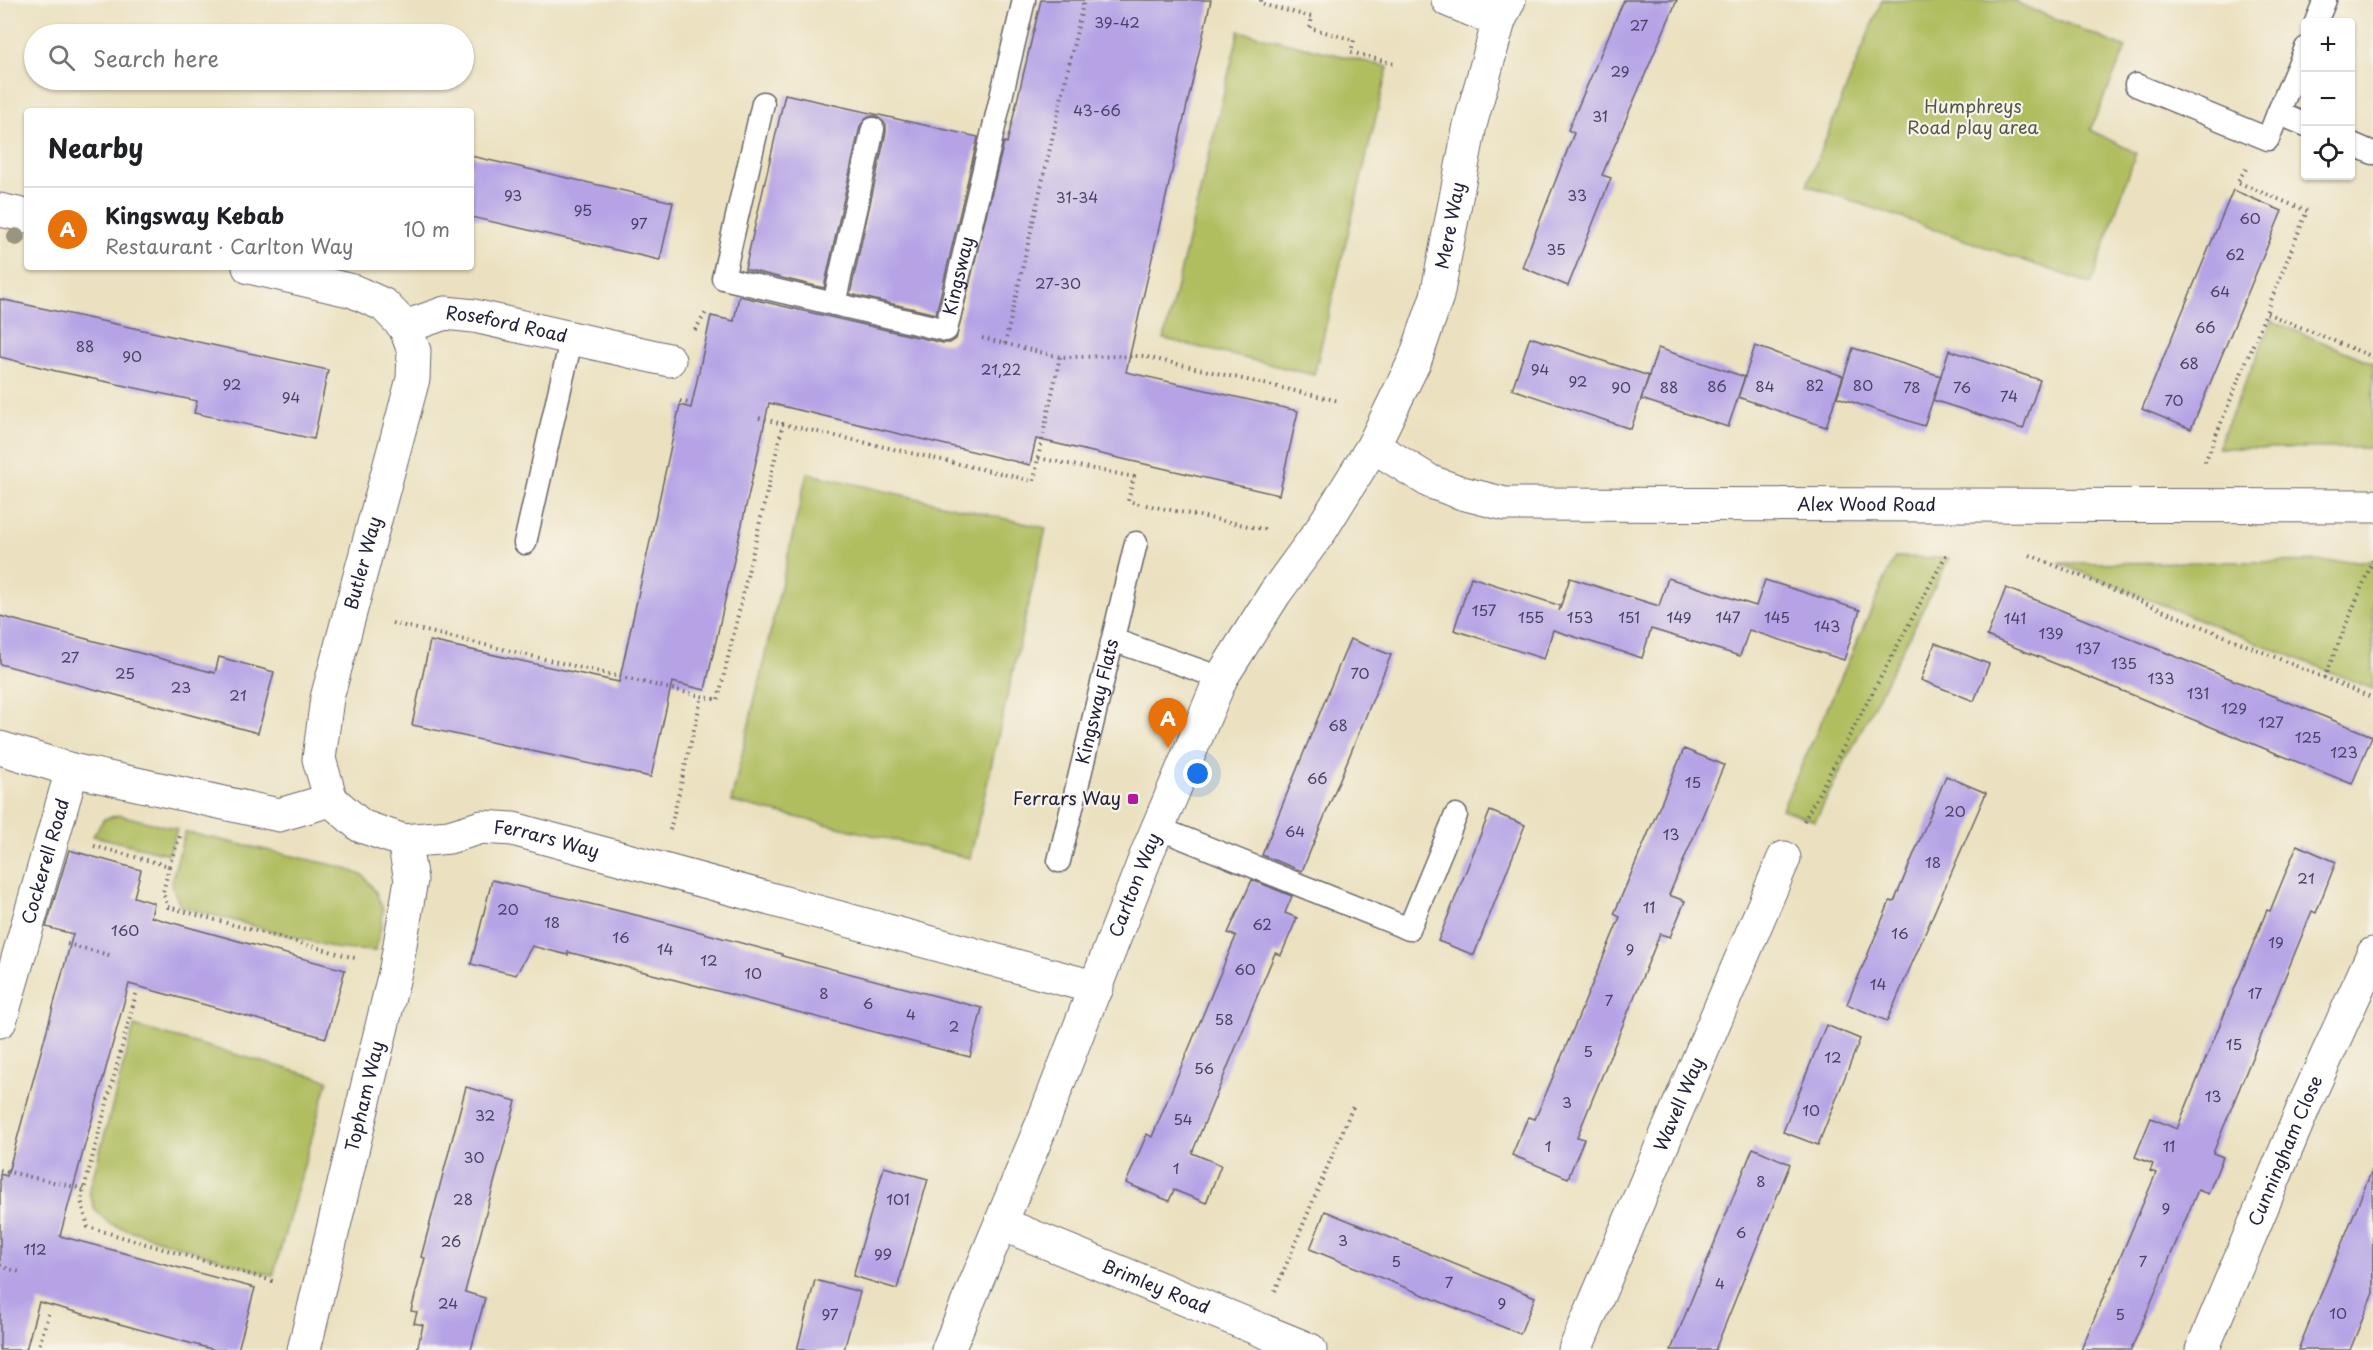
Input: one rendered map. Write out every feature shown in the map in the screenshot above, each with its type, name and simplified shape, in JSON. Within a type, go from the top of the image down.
[{"type":"street","points":[[1448,0],[1504,11]]},
{"type":"street","name":"Mere Way","points":[[1373,446],[1415,360],[1437,296],[1470,125],[1504,11]]},
{"type":"street","points":[[0,210],[24,215]]},
{"type":"street","points":[[262,270],[353,291],[384,305],[405,327]]},
{"type":"street","name":"Roseford Road","points":[[405,327],[445,313],[474,316],[571,340],[669,360]]},
{"type":"street","name":"Butler Way","points":[[331,800],[320,759],[327,698],[413,379],[414,351],[405,327]]},
{"type":"street","name":"Alex Wood Road","points":[[1373,446],[1431,482],[1505,504],[2373,506]]},
{"type":"street","name":"Carlton Way","points":[[948,1350],[1002,1224],[1097,988],[1158,828],[1221,678],[1275,593],[1322,530],[1373,446]]},
{"type":"street","points":[[0,748],[72,770],[279,815],[331,800]]},
{"type":"street","name":"Cockerell Road","points":[[0,1021],[72,770]]},
{"type":"street","name":"Ferrars Way","points":[[331,800],[361,826],[404,841],[449,837],[482,827],[513,829],[1097,988]]},
{"type":"street","name":"Topham Way","points":[[304,1350],[396,968],[411,880],[404,841]]},
{"type":"street","name":"Wavell Way","points":[[1575,1350],[1784,858]]},
{"type":"street","name":"Cunningham Close","points":[[2202,1350],[2305,1104],[2373,954]]},
{"type":"street","name":"Brimley Road","points":[[1002,1224],[1310,1350]]},
{"type":"lane","name":"Kingsway","points":[[723,278],[946,330],[1024,0]]},
{"type":"lane","points":[[2318,18],[2325,0]]},
{"type":"lane","points":[[2136,85],[2268,139],[2301,60]]},
{"type":"lane","points":[[723,278],[763,103]]},
{"type":"lane","points":[[2278,113],[2301,122]]},
{"type":"lane","points":[[834,304],[873,129]]},
{"type":"lane","points":[[2355,145],[2373,153]]},
{"type":"lane","points":[[525,543],[571,340]]},
{"type":"lane","name":"Kingsway Flats","points":[[1059,861],[1136,543]]},
{"type":"lane","points":[[1113,640],[1221,678]]},
{"type":"lane","points":[[1158,828],[1409,929],[1456,814]]},
{"type":"path","points":[[1005,344],[1084,0]]},
{"type":"path","points":[[1261,0],[1261,4],[1311,17],[1310,28],[1354,40],[1351,52],[1394,64]]},
{"type":"path","points":[[2191,506],[2207,456],[2307,211],[2237,182],[2268,139]]},
{"type":"path","points":[[669,360],[701,323],[723,278]]},
{"type":"path","points":[[2266,313],[2373,357]]},
{"type":"path","points":[[946,330],[1060,357],[1142,356],[1339,401]]},
{"type":"path","points":[[759,418],[1034,481],[1060,357]]},
{"type":"path","points":[[350,613],[718,700],[783,424]]},
{"type":"path","points":[[1038,458],[1134,477],[1128,501],[1272,531]]},
{"type":"path","points":[[1784,858],[1947,553]]},
{"type":"path","points":[[2030,555],[2373,698]]},
{"type":"path","points":[[2324,678],[2373,560]]},
{"type":"path","points":[[660,869],[702,696]]},
{"type":"path","points":[[53,833],[169,867],[163,893],[168,907],[396,968]]},
{"type":"path","points":[[136,994],[81,1200],[88,1227],[319,1293]]},
{"type":"path","points":[[1259,1328],[1354,1104]]},
{"type":"path","points":[[0,1170],[84,1189]]},
{"type":"path","points":[[0,1266],[23,1273]]},
{"type":"path","points":[[38,1350],[49,1311]]},
{"type":"green space","name":"Humphreys Road play area","points":[[1882,0],[2010,0],[2126,48],[2090,130],[2136,153],[2091,284],[1807,185]]},
{"type":"green space","points":[[1239,31],[1388,67],[1314,375],[1164,339]]},
{"type":"green space","points":[[2272,321],[2373,363],[2373,448],[2217,448]]},
{"type":"green space","points":[[807,473],[1046,528],[970,858],[731,802]]},
{"type":"green space","points":[[1895,557],[1949,558],[1815,821],[1782,809]]},
{"type":"green space","points":[[2373,561],[2373,689],[2058,563]]},
{"type":"green space","points":[[119,815],[177,829],[169,854],[93,836],[104,819]]},
{"type":"green space","points":[[185,832],[342,867],[364,876],[376,892],[383,910],[375,951],[339,949],[180,906],[171,883]]},
{"type":"green space","points":[[134,1026],[328,1080],[273,1276],[110,1224],[95,1210],[89,1192]]},
{"type":"building","points":[[1041,0],[1211,0],[1126,372],[1298,411],[1279,495],[1036,439],[1030,465],[769,403],[705,690],[672,682],[651,777],[412,725],[430,641],[619,682],[680,405],[691,408],[711,316],[734,321],[739,296],[943,343],[950,343],[956,339]]},
{"type":"building","points":[[1624,0],[1677,0],[1602,175],[1611,178],[1568,286],[1522,267],[1574,133],[1568,130]]},
{"type":"building","points":[[785,94],[978,137],[936,314],[850,294],[886,132],[886,124],[876,116],[868,116],[860,126],[824,288],[745,269]]},
{"type":"building","points":[[474,157],[673,202],[660,260],[474,218]]},
{"type":"building","points":[[2233,190],[2282,211],[2191,429],[2142,409]]},
{"type":"building","points":[[0,299],[328,370],[314,439],[194,413],[197,401],[0,357]]},
{"type":"building","points":[[1530,337],[1649,376],[1631,429],[1512,389]]},
{"type":"building","points":[[1755,346],[1843,376],[1826,427],[1738,397]]},
{"type":"building","points":[[1658,348],[1745,377],[1728,427],[1641,399]]},
{"type":"building","points":[[1853,348],[1941,376],[1924,426],[1837,397]]},
{"type":"building","points":[[1949,350],[2040,380],[2023,429],[1933,400]]},
{"type":"building","points":[[1471,577],[1561,606],[1570,578],[1659,606],[1668,578],[1756,606],[1765,580],[1860,610],[1844,660],[1749,630],[1740,656],[1651,629],[1642,658],[1553,630],[1544,659],[1454,630]]},
{"type":"building","points":[[2006,588],[2372,736],[2352,784],[1987,636]]},
{"type":"building","points":[[0,616],[215,673],[219,657],[274,672],[258,733],[0,664]]},
{"type":"building","points":[[1350,639],[1391,655],[1302,871],[1262,855]]},
{"type":"building","points":[[1935,643],[1989,664],[1974,701],[1921,680]]},
{"type":"building","points":[[1684,749],[1724,765],[1669,895],[1685,901],[1670,937],[1660,934],[1577,1137],[1584,1139],[1568,1178],[1512,1155],[1528,1117],[1535,1119],[1578,1018],[1620,917],[1614,914]]},
{"type":"building","points":[[1946,776],[1986,793],[1887,1021],[1847,1004],[1890,901],[1894,902]]},
{"type":"building","points":[[1490,811],[1525,825],[1474,955],[1438,941]]},
{"type":"building","points":[[2297,845],[2336,862],[2316,913],[2312,911],[2213,1153],[2223,1157],[2208,1194],[2198,1190],[2131,1350],[2081,1350],[2156,1173],[2150,1171],[2153,1164],[2135,1157],[2151,1118],[2177,1129],[2267,910],[2270,911]]},
{"type":"building","points":[[69,850],[141,870],[134,897],[154,903],[151,917],[345,970],[326,1038],[129,984],[60,1236],[255,1288],[238,1350],[215,1350],[39,1302],[26,1350],[0,1350],[0,1174],[7,1176],[73,934],[46,927]]},
{"type":"building","points":[[492,880],[648,918],[782,954],[782,956],[982,1008],[970,1057],[568,952],[568,955],[532,946],[516,975],[471,964]]},
{"type":"building","points":[[1252,880],[1292,896],[1285,913],[1297,918],[1281,955],[1275,953],[1192,1153],[1221,1165],[1206,1203],[1174,1190],[1169,1201],[1126,1183],[1147,1134],[1152,1137],[1236,936],[1228,933]]},
{"type":"building","points":[[1826,1025],[1860,1039],[1818,1145],[1783,1132]]},
{"type":"building","points":[[466,1087],[516,1101],[465,1292],[485,1298],[471,1350],[417,1350],[423,1325],[414,1323],[417,1312],[411,1311],[425,1258],[421,1257]]},
{"type":"building","points":[[1753,1148],[1790,1164],[1715,1350],[1671,1350]]},
{"type":"building","points":[[884,1167],[928,1179],[897,1289],[853,1276]]},
{"type":"building","points":[[2372,1170],[2373,1293],[2350,1350],[2298,1350]]},
{"type":"building","points":[[1325,1211],[1535,1297],[1520,1334],[1310,1249]]},
{"type":"building","points":[[815,1280],[860,1292],[844,1350],[797,1350]]},
{"type":"place","name":"Kingsway Kebab","points":[[1168,748]]},
{"type":"place","name":"Ferrars Way","points":[[1133,799]]}]
